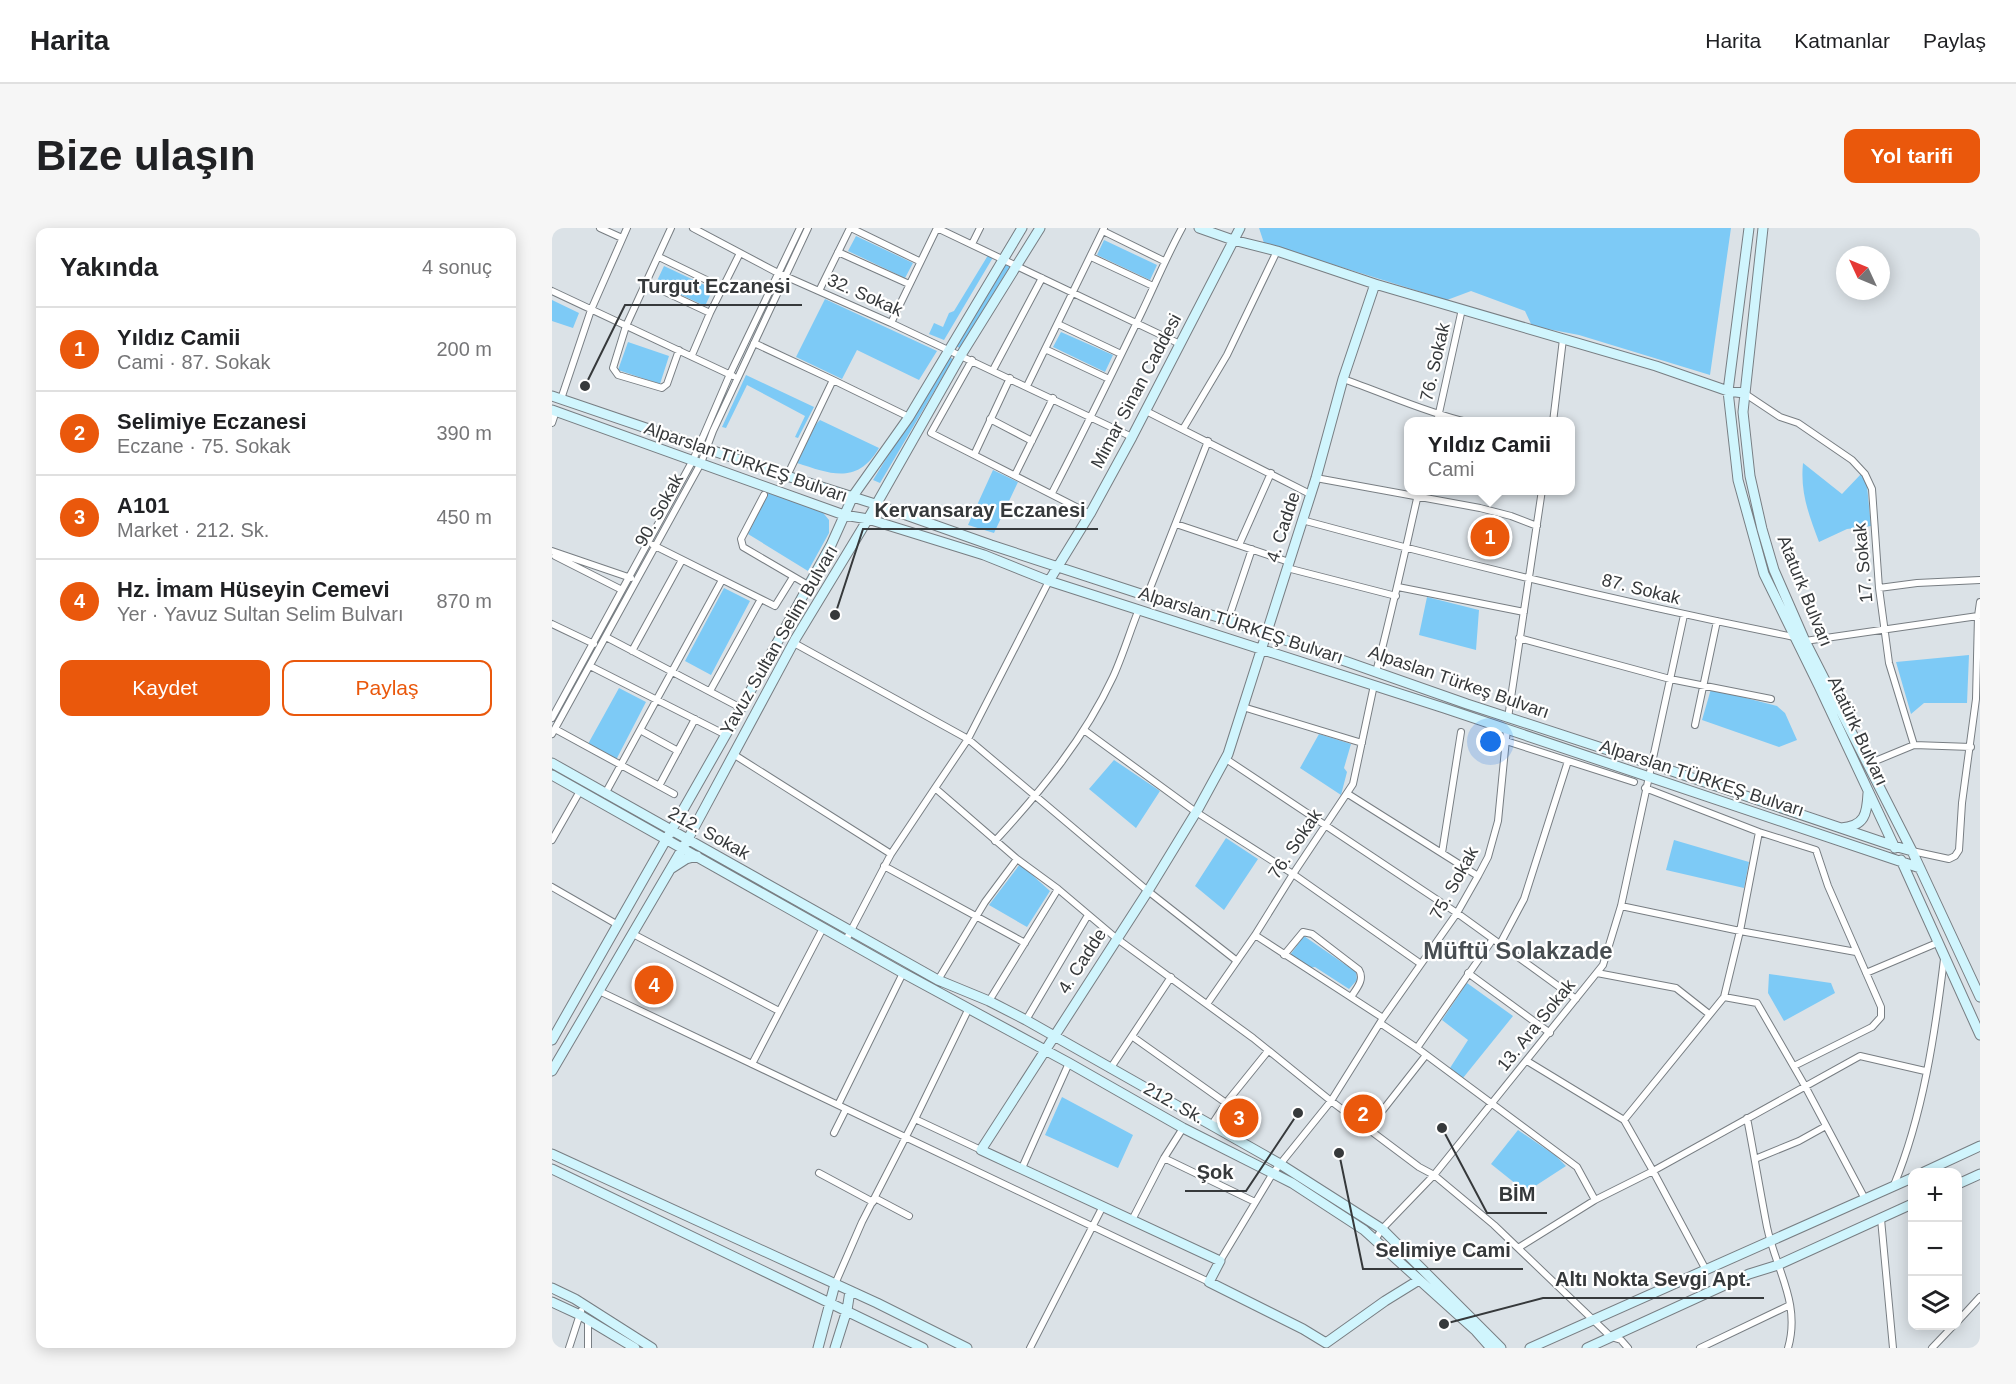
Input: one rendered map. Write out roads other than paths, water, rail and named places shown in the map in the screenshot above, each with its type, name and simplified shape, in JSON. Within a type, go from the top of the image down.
[{"type":"main road","name":"Yavuz Sultan Selim Bulvarı","points":[[552,1040],[741,708],[831,545],[853,496],[909,417],[1022,228]]},
{"type":"main road","name":"Yavuz Sultan Selim Bulvarı","points":[[552,1071],[688,839],[794,643],[961,356],[1040,228]]},
{"type":"main road","points":[[1199,228],[1233,240],[1277,251],[1374,284],[1656,366],[1728,391],[1744,393]]},
{"type":"main road","name":"Mimar Sinan Caddesi","points":[[1049,580],[1090,514],[1132,437],[1240,228]]},
{"type":"main road","name":"Atatürk Bulvarı","points":[[1749,228],[1728,391],[1738,480],[1751,534],[1764,574],[1903,863],[1980,1035]]},
{"type":"main road","name":"Ataturk Bulvarı","points":[[1763,228],[1743,412],[1750,476],[1762,529],[1774,570],[1805,641],[1912,850],[1980,998]]},
{"type":"main road","name":"4. Cadde","points":[[981,1150],[1148,891],[1226,759],[1316,478],[1343,379],[1374,284]]},
{"type":"main road","name":"Alpaslan Türkeş Bulvarı","points":[[556,397],[1059,567],[1228,620],[1265,635],[1840,828],[1912,850]]},
{"type":"main road","name":"Alparslan TÜRKEŞ Bulvarı","points":[[554,411],[844,515],[868,519],[984,555],[1049,580],[1374,685],[1920,868]]},
{"type":"main road","name":"212. Sokak","points":[[552,763],[938,980],[989,1001],[1026,1020],[1280,1164],[1382,1229],[1501,1348]]},
{"type":"main road","name":"212. Sk.","points":[[552,775],[903,974],[1045,1049],[1183,1128],[1292,1183],[1375,1240],[1491,1348]]},
{"type":"main road","points":[[1840,828],[1850,828],[1864,818],[1867,812],[1868,790]]},
{"type":"main road","points":[[650,831],[657,845],[653,862]]},
{"type":"main road","points":[[671,868],[686,859],[697,856]]},
{"type":"main road","points":[[585,983],[599,991]]},
{"type":"main road","points":[[1934,1168],[1980,1146]]},
{"type":"main road","points":[[981,1150],[1220,1261],[1209,1282],[1303,1329],[1328,1346],[1385,1301],[1419,1280]]},
{"type":"main road","points":[[552,1152],[967,1348]]},
{"type":"main road","points":[[552,1169],[923,1348]]},
{"type":"main road","points":[[1962,1182],[1980,1174]]},
{"type":"main road","points":[[1530,1348],[1908,1180]]},
{"type":"main road","points":[[1587,1348],[1749,1274],[1778,1265],[1908,1206]]},
{"type":"main road","points":[[818,1348],[835,1284]]},
{"type":"main road","points":[[552,1288],[652,1348]]},
{"type":"main road","points":[[835,1348],[847,1310],[850,1291]]},
{"type":"main road","points":[[552,1302],[584,1317],[635,1348]]},
{"type":"street","points":[[600,228],[622,238]]},
{"type":"street","points":[[556,397],[627,228]]},
{"type":"street","points":[[671,228],[626,326],[613,368],[618,375],[662,388],[667,384],[679,350]]},
{"type":"street","name":"32. Sokak","points":[[693,228],[707,231],[740,253],[782,275],[891,322],[1132,437]]},
{"type":"street","name":"90. Sokak","points":[[703,447],[754,344],[800,228]]},
{"type":"street","name":"90. Sokak","points":[[553,732],[656,547],[697,462],[730,374],[808,228]]},
{"type":"street","points":[[819,291],[851,228],[919,261]]},
{"type":"street","points":[[891,322],[937,228],[1180,344]]},
{"type":"street","points":[[972,244],[980,228]]},
{"type":"street","points":[[1052,493],[1182,228]]},
{"type":"street","points":[[1027,386],[1103,230],[1164,261]]},
{"type":"street","points":[[1183,429],[1227,355],[1277,251]]},
{"type":"street","points":[[838,252],[909,284]]},
{"type":"street","points":[[692,355],[740,253]]},
{"type":"street","points":[[659,257],[723,288]]},
{"type":"street","points":[[1091,257],[1153,286]]},
{"type":"street","points":[[993,370],[1042,278]]},
{"type":"street","points":[[646,283],[710,313]]},
{"type":"street","points":[[552,291],[738,378]]},
{"type":"street","name":"76. Sokak","points":[[1438,417],[1462,309]]},
{"type":"street","points":[[1058,324],[1121,354]]},
{"type":"street","points":[[1554,417],[1563,339]]},
{"type":"street","points":[[754,344],[909,417]]},
{"type":"street","points":[[1045,349],[1109,379]]},
{"type":"street","points":[[972,360],[931,433],[1090,514]]},
{"type":"street","points":[[974,455],[1010,378]]},
{"type":"street","points":[[1343,379],[1388,394],[1436,417]]},
{"type":"street","points":[[787,476],[833,380]]},
{"type":"street","name":"17. Sokak","points":[[1744,393],[1780,417],[1798,423],[1852,460],[1865,474],[1872,489],[1879,588],[1889,663],[1914,745]]},
{"type":"street","points":[[1015,476],[1053,398]]},
{"type":"street","points":[[552,423],[554,411]]},
{"type":"street","points":[[1146,411],[1310,494]]},
{"type":"street","points":[[990,419],[1032,441]]},
{"type":"street","points":[[1147,596],[1208,441]]},
{"type":"street","name":"90. Sokak","points":[[552,718],[594,644],[628,577],[697,462]]},
{"type":"street","points":[[1239,544],[1271,473]]},
{"type":"street","points":[[1316,478],[1404,492]]},
{"type":"street","points":[[765,495],[741,539],[743,547],[808,585]]},
{"type":"street","points":[[1376,672],[1419,495]]},
{"type":"street","points":[[1424,495],[1496,511],[1537,526]]},
{"type":"street","name":"75. Sokak","points":[[1220,1261],[1273,1173],[1330,1101],[1381,1020],[1457,913],[1488,857],[1498,821],[1508,717],[1541,495]]},
{"type":"street","name":"87. Sokak","points":[[1302,520],[1405,548],[1683,615],[1805,641],[1978,616]]},
{"type":"street","points":[[1176,524],[1239,544],[1288,565],[1396,596]]},
{"type":"street","points":[[648,542],[775,606],[793,577]]},
{"type":"street","points":[[1228,620],[1252,549]]},
{"type":"street","points":[[554,555],[638,580]]},
{"type":"street","points":[[554,555],[622,590]]},
{"type":"street","points":[[632,651],[682,560]]},
{"type":"street","points":[[605,794],[722,580]]},
{"type":"street","points":[[846,940],[891,854],[968,739],[1049,580]]},
{"type":"street","points":[[1879,588],[1917,583],[1980,580]]},
{"type":"street","points":[[1398,587],[1524,612]]},
{"type":"street","points":[[710,691],[760,599]]},
{"type":"street","points":[[1912,850],[1949,859],[1959,850],[1962,803],[1976,699],[1980,602]]},
{"type":"street","points":[[995,841],[1035,798],[1084,730],[1113,677],[1138,609]]},
{"type":"street","name":"13. Ara Sokak","points":[[1375,1240],[1382,1229],[1434,1175],[1603,965],[1620,906],[1683,615]]},
{"type":"street","points":[[1695,725],[1717,621]]},
{"type":"street","points":[[552,624],[594,644]]},
{"type":"street","points":[[606,638],[741,708]]},
{"type":"street","points":[[1519,638],[1670,679],[1772,699]]},
{"type":"street","points":[[794,643],[968,739],[1035,798],[1237,961]]},
{"type":"street","points":[[590,666],[726,735]]},
{"type":"street","name":"76. Sokak","points":[[1207,1004],[1255,935],[1324,825],[1348,794],[1353,784],[1374,685]]},
{"type":"street","points":[[1243,707],[1362,743]]},
{"type":"street","points":[[659,786],[694,719]]},
{"type":"street","points":[[640,730],[678,751]]},
{"type":"street","points":[[1084,730],[1196,812],[1293,874],[1421,964]]},
{"type":"street","points":[[553,732],[674,794]]},
{"type":"street","points":[[1442,853],[1461,732]]},
{"type":"street","points":[[1506,741],[1634,782]]},
{"type":"street","points":[[1868,764],[1914,745],[1971,747]]},
{"type":"street","points":[[733,754],[891,854]]},
{"type":"street","points":[[1226,759],[1457,913],[1576,999]]},
{"type":"street","points":[[1500,944],[1524,898],[1568,761]]},
{"type":"street","points":[[935,788],[1017,860],[1058,889],[1116,938],[1207,1004],[1330,1101],[1419,1167],[1434,1175],[1494,1225],[1611,1337],[1621,1340],[1628,1348]]},
{"type":"street","points":[[1645,788],[1759,832],[1816,850],[1827,886],[1881,1007],[1881,1017],[1872,1027],[1794,1066]]},
{"type":"street","points":[[552,840],[580,791]]},
{"type":"street","points":[[1348,794],[1478,876]]},
{"type":"street","points":[[1624,1120],[1724,997],[1740,931],[1759,832]]},
{"type":"street","points":[[938,980],[976,916],[1017,860]]},
{"type":"street","points":[[884,866],[1024,943]]},
{"type":"street","points":[[552,887],[618,925]]},
{"type":"street","points":[[989,1001],[1058,889]]},
{"type":"street","points":[[1620,906],[1856,952]]},
{"type":"street","points":[[1026,1020],[1088,915]]},
{"type":"street","points":[[752,1064],[823,928]]},
{"type":"street","points":[[1284,955],[1299,935],[1303,932],[1312,934],[1359,970],[1362,975],[1361,980],[1351,997]]},
{"type":"street","points":[[633,934],[780,1011]]},
{"type":"street","points":[[1255,935],[1351,997],[1577,1167],[1595,1200]]},
{"type":"street","points":[[1417,1048],[1493,939]]},
{"type":"street","points":[[1866,973],[1937,943]]},
{"type":"street","points":[[1894,1187],[1908,1151],[1926,1071],[1937,1014],[1944,958]]},
{"type":"street","points":[[1468,973],[1550,1033]]},
{"type":"street","points":[[1597,973],[1676,988],[1709,1014]]},
{"type":"street","points":[[838,1105],[903,974]]},
{"type":"street","points":[[1110,1069],[1171,977]]},
{"type":"street","points":[[599,991],[1209,1282]]},
{"type":"street","points":[[1724,997],[1758,1003],[1806,1086],[1865,1199]]},
{"type":"street","points":[[835,1284],[969,1008]]},
{"type":"street","points":[[1133,1037],[1226,1103]]},
{"type":"street","points":[[1211,1126],[1226,1103],[1268,1051]]},
{"type":"street","points":[[1368,1129],[1426,1055]]},
{"type":"street","points":[[1518,1248],[1595,1200],[1653,1171],[1860,1056],[1926,1071]]},
{"type":"street","points":[[1527,1061],[1624,1120],[1706,1270]]},
{"type":"street","points":[[1022,1168],[1070,1063]]},
{"type":"street","points":[[834,1132],[846,1109]]},
{"type":"street","points":[[1748,1118],[1771,1241],[1789,1291],[1793,1322],[1788,1348]]},
{"type":"street","points":[[915,1119],[981,1150]]},
{"type":"street","points":[[1755,1159],[1799,1141],[1826,1126]]},
{"type":"street","points":[[1132,1220],[1164,1158],[1183,1128]]},
{"type":"street","points":[[1164,1158],[1255,1202]]},
{"type":"street","points":[[819,1173],[909,1216]]},
{"type":"street","points":[[1030,1348],[1103,1206]]},
{"type":"street","points":[[1881,1219],[1893,1348]]},
{"type":"street","points":[[1962,1316],[1980,1297]]},
{"type":"street","points":[[1700,1348],[1790,1305]]},
{"type":"street","points":[[569,1348],[584,1317],[586,1307]]},
{"type":"street","points":[[584,1317],[588,1348]]},
{"type":"street","points":[[1932,1348],[1949,1330]]},
{"type":"place","name":"Turgut Eczanesi","points":[[585,386]]},
{"type":"place","name":"Yıldız Camii","points":[[1490,537]]},
{"type":"place","name":"Kervansaray Eczanesi","points":[[835,615]]},
{"type":"place","name":"Hz. İmam Hüseyin Cemevi","points":[[654,985]]},
{"type":"place","name":"Şok","points":[[1298,1113]]},
{"type":"place","name":"Selimiye Eczanesi","points":[[1363,1114]]},
{"type":"place","name":"A101","points":[[1239,1118]]},
{"type":"place","name":"BİM","points":[[1442,1128]]},
{"type":"place","name":"Selimiye Cami","points":[[1339,1153]]},
{"type":"place","name":"Altı Nokta Sevgi Apt.","points":[[1444,1324]]},
{"type":"district","name":"Müftü Solakzade","points":[[1518,951]]}]
